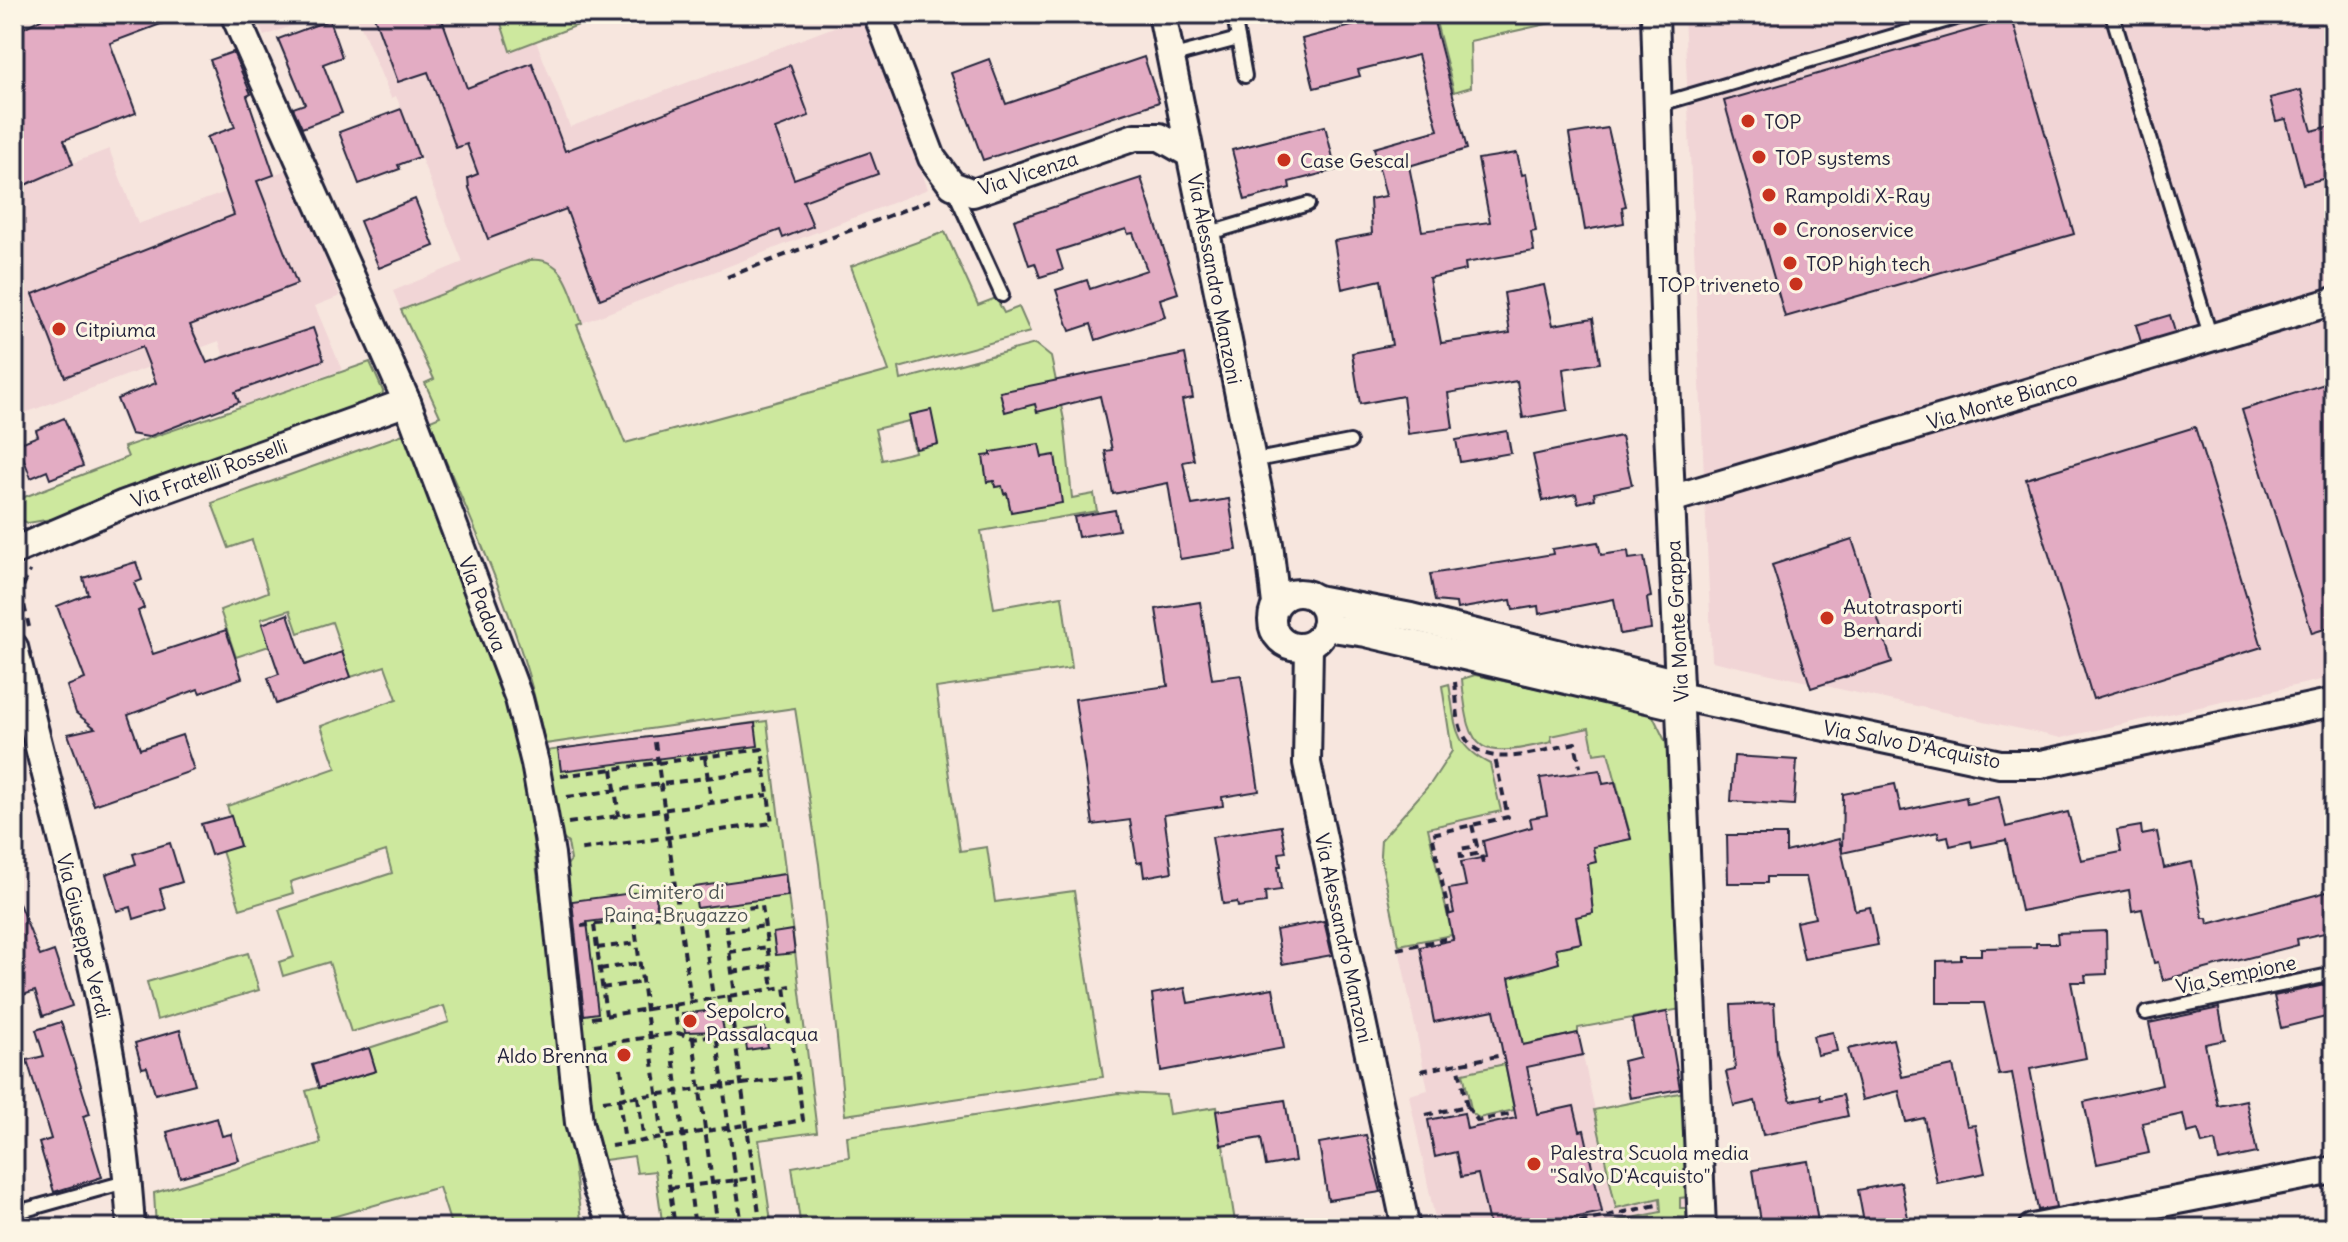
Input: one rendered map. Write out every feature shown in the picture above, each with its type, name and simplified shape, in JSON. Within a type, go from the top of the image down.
[{"type":"street","name":"Via Padova","points":[[234,14],[407,402],[519,699],[535,763],[551,854],[579,1123],[597,1190],[614,1228]]},
{"type":"street","name":"Via Vicenza","points":[[877,14],[932,158],[953,188],[973,193],[1135,137],[1160,137],[1190,154]]},
{"type":"street","name":"Via Alessandro Manzoni","points":[[1162,14],[1269,544],[1298,599]]},
{"type":"street","name":"Via Monte Grappa","points":[[1655,14],[1671,499],[1702,1228]]},
{"type":"street","name":"Via Monte Bianco","points":[[1671,499],[2334,301]]},
{"type":"street","name":"Via Fratelli Rosselli","points":[[14,551],[124,504],[407,402]]},
{"type":"street","name":"Via Salvo D'Acquisto","points":[[1298,599],[1411,617],[1680,695]]},
{"type":"street","points":[[1298,599],[1325,612],[1317,637],[1299,648],[1281,641],[1273,630],[1272,617],[1298,599]]},
{"type":"street","name":"Via Salvo D'Acquisto","points":[[1317,637],[1366,633],[1680,695],[2000,764],[2041,764],[2334,702]]},
{"type":"street","name":"Via Alessandro Manzoni","points":[[1317,637],[1307,763],[1406,1228]]},
{"type":"street","name":"Via Giuseppe Verdi","points":[[14,647],[108,1035],[129,1181],[131,1228]]},
{"type":"street","points":[[2032,1228],[2334,1170]]},
{"type":"lane","points":[[1657,106],[1969,14]]},
{"type":"lane","points":[[2112,14],[2211,338]]},
{"type":"lane","points":[[1234,16],[1245,76]]},
{"type":"lane","points":[[1170,57],[1238,39]]},
{"type":"lane","points":[[953,188],[1002,295]]},
{"type":"lane","points":[[1206,234],[1308,204]]},
{"type":"lane","points":[[1251,461],[1350,442]]},
{"type":"lane","name":"Via Sempione","points":[[2146,1013],[2334,974]]},
{"type":"lane","points":[[14,1213],[129,1181]]},
{"type":"path","points":[[727,277],[953,188]]},
{"type":"path","points":[[1455,682],[1461,731],[1471,745],[1495,758],[1575,743],[1580,767]]},
{"type":"path","points":[[655,742],[691,1001]]},
{"type":"path","points":[[569,851],[772,823],[765,770],[762,749],[559,776],[562,798],[765,770]]},
{"type":"path","points":[[705,757],[711,803]]},
{"type":"path","points":[[1449,915],[1432,834],[1508,817],[1495,758]]},
{"type":"path","points":[[612,769],[619,816]]},
{"type":"path","points":[[564,811],[566,823],[768,795]]},
{"type":"path","points":[[1472,825],[1477,846],[1460,849],[1461,857],[1481,853],[1484,869]]},
{"type":"path","points":[[567,928],[762,906],[773,989]]},
{"type":"path","points":[[724,911],[732,972],[734,1032],[761,1228]]},
{"type":"path","points":[[702,914],[713,998]]},
{"type":"path","points":[[634,920],[674,1226],[694,1220],[672,1047]]},
{"type":"path","points":[[594,925],[608,1014],[788,986],[803,1120],[748,1130]]},
{"type":"path","points":[[726,931],[765,926]]},
{"type":"path","points":[[1397,949],[1454,937]]},
{"type":"path","points":[[597,948],[637,943]]},
{"type":"path","points":[[729,952],[768,947]]},
{"type":"path","points":[[600,969],[640,963]]},
{"type":"path","points":[[732,972],[770,966]]},
{"type":"path","points":[[602,988],[643,982]]},
{"type":"path","points":[[674,1004],[678,1033]]},
{"type":"path","points":[[593,1045],[678,1033],[693,1038],[734,1032]]},
{"type":"path","points":[[693,1038],[718,1228]]},
{"type":"path","points":[[717,1040],[741,1219]]},
{"type":"path","points":[[1421,1071],[1503,1055]]},
{"type":"path","points":[[1458,1064],[1467,1106],[1478,1121],[1515,1113]]},
{"type":"path","points":[[621,1068],[624,1135]]},
{"type":"path","points":[[603,1101],[798,1077]]},
{"type":"path","points":[[638,1097],[644,1142]]},
{"type":"path","points":[[1426,1115],[1467,1106]]},
{"type":"path","points":[[611,1148],[745,1125],[748,1130]]},
{"type":"path","points":[[670,1188],[754,1178]]},
{"type":"path","points":[[1552,1228],[1661,1204]]},
{"type":"shaded area","points":[[254,14],[324,14],[264,36]]},
{"type":"shaded area","points":[[356,14],[498,14],[510,51],[536,41],[570,127],[863,16],[928,189],[582,323],[562,271],[541,259],[401,310],[393,291],[463,262],[396,96],[391,98]]},
{"type":"shaded area","points":[[1684,14],[2334,14],[2334,677],[2061,738],[1712,661]]},
{"type":"shaded area","points":[[14,26],[73,163],[109,149],[138,224],[289,169],[340,296],[315,306],[342,370],[239,406],[219,341],[14,417]]},
{"type":"shaded area","points":[[1475,675],[1651,712],[1681,1009],[1577,1029],[1595,1110],[1684,1092],[1690,1228],[1681,1228],[1676,1107],[1662,1228],[1526,1228],[1602,1212],[1584,1131],[1580,1131],[1574,1106],[1475,1127],[1479,1153],[1474,1154],[1490,1228],[1437,1228],[1409,1095],[1428,1090],[1380,855],[1381,840],[1431,783],[1452,751],[1442,686]]},
{"type":"green space","points":[[498,14],[607,14],[510,51]]},
{"type":"green space","points":[[1434,14],[1592,14],[1470,41],[1471,87],[1454,92]]},
{"type":"green space","points":[[945,232],[978,305],[996,298],[1004,313],[1019,307],[1030,332],[899,368],[901,380],[1035,344],[1051,357],[1064,420],[1072,498],[1094,494],[1097,511],[981,531],[994,608],[1062,596],[1072,668],[936,688],[960,851],[987,847],[995,902],[1074,891],[1103,1077],[845,1115],[819,864],[795,708],[545,744],[525,662],[511,621],[480,539],[428,421],[440,416],[425,383],[434,379],[401,310],[530,260],[552,264],[570,290],[582,323],[577,325],[625,443],[889,371],[851,266]],"holes":[[[909,421],[915,452],[882,460],[875,429]]]},
{"type":"green space","points":[[370,362],[383,391],[382,400],[63,517],[28,523],[14,517],[14,501],[128,457],[124,447]]},
{"type":"green space","points":[[406,433],[512,714],[524,769],[582,1228],[452,1228],[439,1187],[293,1228],[156,1228],[154,1193],[321,1143],[306,1091],[376,1071],[369,1048],[449,1022],[444,1006],[351,1032],[329,962],[283,976],[279,962],[294,957],[279,910],[392,873],[386,851],[290,882],[293,893],[240,909],[222,851],[240,845],[227,806],[336,768],[321,726],[397,699],[385,666],[351,677],[332,622],[298,633],[290,610],[261,619],[269,646],[236,657],[220,610],[268,592],[252,540],[229,548],[212,503]]},
{"type":"green space","points":[[1475,675],[1651,712],[1670,751],[1681,1009],[1578,1028],[1578,1033],[1523,1045],[1509,978],[1535,972],[1553,936],[1561,934],[1564,947],[1581,943],[1578,925],[1567,927],[1566,919],[1593,913],[1588,864],[1593,847],[1631,838],[1608,752],[1594,754],[1589,728],[1551,736],[1552,742],[1528,747],[1494,750],[1483,746],[1475,738],[1469,724],[1462,679]]},
{"type":"green space","points":[[1449,684],[1458,732],[1468,749],[1490,764],[1501,811],[1428,828],[1452,935],[1399,945],[1380,855],[1381,840],[1431,783],[1452,751],[1442,686]]},
{"type":"green space","name":"Cimitero di Paina-Brugazzo","points":[[767,721],[817,1132],[759,1140],[772,1228],[663,1228],[655,1171],[637,1173],[634,1156],[597,1161],[560,874],[571,860],[568,843],[557,833],[546,751]]},
{"type":"green space","points":[[248,953],[259,990],[157,1020],[147,982]]},
{"type":"green space","points":[[1505,1064],[1514,1110],[1479,1118],[1472,1113],[1463,1073]]},
{"type":"green space","points":[[1684,1092],[1688,1197],[1680,1198],[1680,1208],[1689,1208],[1690,1228],[1585,1228],[1661,1212],[1660,1198],[1616,1208],[1594,1110]]},
{"type":"green space","points":[[1118,1093],[1166,1095],[1169,1114],[1217,1107],[1235,1222],[1187,1228],[801,1228],[792,1167],[849,1157],[847,1136]]},
{"type":"building","points":[[50,14],[182,16],[110,43],[136,113],[64,140],[73,164],[14,190],[14,33]]},
{"type":"building","points":[[373,14],[440,14],[467,88],[532,63],[565,151],[790,65],[809,116],[775,129],[794,179],[870,152],[878,174],[803,201],[813,226],[783,238],[780,230],[600,299],[566,209],[488,239],[469,188],[468,178],[478,174],[467,144],[456,148],[428,72],[398,82]]},
{"type":"building","points":[[1397,14],[1432,14],[1467,149],[1409,166],[1422,231],[1490,222],[1478,159],[1517,153],[1522,175],[1526,174],[1536,231],[1531,232],[1534,251],[1465,263],[1466,270],[1429,278],[1441,343],[1510,333],[1504,293],[1544,285],[1553,325],[1593,318],[1600,363],[1563,369],[1568,410],[1523,418],[1517,381],[1448,393],[1453,428],[1408,434],[1403,396],[1360,404],[1352,353],[1392,345],[1381,280],[1342,289],[1334,241],[1372,234],[1370,199],[1386,196],[1374,148],[1438,130],[1418,55],[1358,70],[1360,76],[1314,88],[1302,39]]},
{"type":"building","points":[[2012,18],[2074,234],[1785,317],[1724,101]]},
{"type":"building","points":[[329,20],[342,57],[323,64],[342,113],[302,128],[293,108],[305,104],[278,39]]},
{"type":"building","points":[[233,52],[251,94],[247,96],[274,175],[257,181],[297,284],[190,325],[207,363],[313,328],[324,360],[235,392],[239,402],[148,437],[131,434],[117,399],[156,383],[142,347],[65,377],[33,294],[234,215],[207,137],[235,127],[210,60]]},
{"type":"building","points":[[1144,57],[1159,102],[983,160],[951,73],[989,59],[1006,104]]},
{"type":"building","points":[[2301,90],[2312,131],[2334,125],[2334,176],[2303,184],[2286,119],[2276,121],[2270,98]]},
{"type":"building","points":[[401,109],[419,157],[398,165],[400,169],[359,184],[339,132]]},
{"type":"building","name":"Case Gescal","points":[[1325,126],[1336,170],[1289,182],[1290,188],[1245,200],[1232,150]]},
{"type":"building","points":[[1608,128],[1626,206],[1622,207],[1624,223],[1585,230],[1569,134]]},
{"type":"building","points":[[1141,178],[1178,293],[1160,299],[1165,317],[1096,340],[1091,324],[1070,331],[1056,290],[1087,280],[1090,289],[1147,270],[1133,233],[1128,234],[1126,229],[1057,251],[1063,270],[1040,277],[1035,263],[1029,265],[1014,220]]},
{"type":"building","points":[[415,199],[434,246],[379,268],[360,221]]},
{"type":"building","points":[[2170,315],[2175,332],[2141,342],[2136,325]]},
{"type":"building","points":[[1185,354],[1193,398],[1182,400],[1194,460],[1183,462],[1192,505],[1229,499],[1237,550],[1180,559],[1168,483],[1113,494],[1105,451],[1112,450],[1100,396],[1037,412],[1035,404],[1005,412],[1000,392]]},
{"type":"building","points":[[2334,381],[2334,626],[2312,633],[2242,410]]},
{"type":"building","points":[[931,410],[938,444],[916,449],[909,415]]},
{"type":"building","points":[[64,418],[83,466],[50,479],[47,471],[31,478],[18,444],[38,436],[36,430]]},
{"type":"building","points":[[2195,427],[2262,647],[2093,699],[2026,479]]},
{"type":"building","points":[[1507,431],[1511,453],[1460,462],[1456,440]]},
{"type":"building","points":[[1621,436],[1632,485],[1594,493],[1595,499],[1578,503],[1576,494],[1543,501],[1533,455]]},
{"type":"building","points":[[1039,444],[1042,457],[1055,455],[1062,503],[1011,512],[1007,493],[1004,494],[1002,486],[995,487],[994,481],[987,482],[983,456]]},
{"type":"building","points":[[1115,510],[1119,530],[1078,537],[1074,517]]},
{"type":"building","points":[[1852,539],[1892,662],[1811,688],[1772,565]]},
{"type":"building","points":[[1598,542],[1601,555],[1628,551],[1629,559],[1644,557],[1651,597],[1647,598],[1651,629],[1620,634],[1614,599],[1539,614],[1538,606],[1513,610],[1511,600],[1457,609],[1456,603],[1435,601],[1430,574],[1553,554],[1552,549]]},
{"type":"building","points":[[136,562],[142,580],[134,583],[144,608],[138,611],[153,654],[226,630],[242,678],[200,693],[198,689],[128,715],[140,749],[182,735],[194,770],[94,805],[68,734],[95,728],[76,713],[67,686],[85,679],[57,606],[88,594],[83,578]]},
{"type":"building","points":[[1200,602],[1212,679],[1241,675],[1259,791],[1222,797],[1223,806],[1164,815],[1172,872],[1144,877],[1142,862],[1137,863],[1130,820],[1093,825],[1075,699],[1168,686],[1156,609]]},
{"type":"building","points":[[288,614],[305,665],[342,652],[351,677],[276,704],[268,678],[279,674],[262,624]]},
{"type":"building","points":[[755,723],[758,746],[561,771],[558,749]]},
{"type":"building","points":[[1734,756],[1797,760],[1794,805],[1731,801]]},
{"type":"building","points":[[1600,770],[1603,784],[1615,782],[1631,839],[1593,847],[1596,862],[1588,864],[1593,913],[1576,917],[1581,943],[1556,948],[1559,963],[1509,978],[1523,1045],[1578,1033],[1583,1055],[1527,1067],[1537,1114],[1574,1106],[1580,1131],[1584,1130],[1602,1212],[1526,1228],[1490,1228],[1478,1174],[1461,1177],[1456,1152],[1435,1157],[1428,1120],[1464,1113],[1467,1129],[1516,1118],[1494,1010],[1434,1022],[1420,947],[1453,940],[1448,915],[1454,913],[1449,889],[1466,886],[1461,862],[1486,857],[1483,841],[1532,827],[1530,818],[1547,815],[1540,778]]},
{"type":"building","points":[[1895,784],[1901,811],[1966,797],[1967,804],[1999,797],[2006,827],[2068,812],[2081,860],[2121,852],[2117,830],[2141,826],[2142,835],[2157,832],[2164,868],[2192,862],[2203,918],[2207,918],[2208,924],[2334,890],[2334,931],[2297,939],[2298,945],[2163,980],[2158,962],[2154,963],[2142,909],[2132,911],[2129,890],[2021,911],[2006,840],[1972,847],[1971,841],[1950,846],[1948,836],[1939,838],[1938,832],[1842,853],[1855,910],[1870,907],[1878,945],[1804,959],[1796,922],[1815,918],[1806,877],[1767,877],[1767,883],[1728,883],[1727,835],[1786,835],[1786,852],[1839,839],[1842,852],[1843,794]]},
{"type":"building","points":[[231,816],[240,846],[211,855],[201,824]]},
{"type":"building","points":[[1281,826],[1286,852],[1279,853],[1281,890],[1265,892],[1266,903],[1238,907],[1237,902],[1223,904],[1212,837]]},
{"type":"building","points":[[170,843],[182,882],[160,889],[166,909],[134,919],[131,907],[117,911],[106,874],[136,864],[133,854]]},
{"type":"building","points":[[785,874],[788,896],[697,908],[694,887]]},
{"type":"building","points":[[655,890],[658,913],[587,922],[598,1013],[584,1015],[572,901]]},
{"type":"building","points":[[14,891],[40,956],[54,951],[72,1006],[43,1016],[35,991],[14,998]]},
{"type":"building","points":[[1324,921],[1332,955],[1282,964],[1276,930]]},
{"type":"building","points":[[792,930],[795,953],[776,955],[773,933]]},
{"type":"building","points":[[2106,931],[2107,974],[2085,975],[2086,982],[2071,982],[2086,1058],[2030,1069],[2056,1207],[2038,1210],[2012,1073],[1999,1075],[1984,1003],[1937,1003],[1937,961],[1961,960],[1961,955],[1981,955],[1981,948],[2036,947],[2036,943],[2058,943],[2057,933]]},
{"type":"building","points":[[2334,983],[2334,1015],[2281,1028],[2274,996]]},
{"type":"building","points":[[1185,988],[1188,1003],[1273,988],[1284,1048],[1161,1071],[1152,994]]},
{"type":"building","points":[[1774,1003],[1777,1053],[1791,1101],[1820,1095],[1821,1100],[1843,1095],[1848,1116],[1763,1135],[1755,1101],[1734,1106],[1726,1072],[1735,1070],[1731,1005]]},
{"type":"building","points":[[2219,1008],[2225,1040],[2205,1044],[2218,1106],[2246,1100],[2257,1153],[2219,1161],[2215,1141],[2202,1144],[2198,1130],[2187,1133],[2183,1114],[2142,1123],[2149,1153],[2097,1164],[2084,1102],[2162,1085],[2149,1023]]},
{"type":"building","points":[[720,1009],[724,1031],[685,1032],[682,1014]]},
{"type":"building","points":[[1667,1012],[1680,1089],[1630,1098],[1623,1061],[1639,1057],[1632,1019]]},
{"type":"building","points":[[61,1022],[90,1114],[83,1116],[102,1177],[54,1192],[39,1143],[51,1139],[27,1060],[44,1056],[36,1030]]},
{"type":"building","points":[[765,1028],[768,1047],[747,1050],[744,1031]]},
{"type":"building","points":[[180,1030],[195,1084],[155,1094],[147,1067],[142,1068],[135,1043]]},
{"type":"building","points":[[1833,1032],[1837,1051],[1817,1055],[1813,1036]]},
{"type":"building","points":[[1893,1039],[1902,1077],[1953,1066],[1967,1126],[1975,1125],[1985,1173],[1937,1183],[1924,1118],[1906,1122],[1899,1091],[1862,1100],[1848,1049]]},
{"type":"building","points":[[369,1048],[376,1071],[319,1088],[312,1065]]},
{"type":"building","points":[[1285,1100],[1295,1161],[1266,1166],[1261,1138],[1221,1145],[1216,1111]]},
{"type":"building","points":[[217,1118],[222,1136],[231,1134],[239,1160],[180,1177],[167,1132]]},
{"type":"building","points":[[1366,1135],[1381,1192],[1328,1200],[1319,1143]]},
{"type":"building","points":[[1808,1161],[1819,1228],[1762,1228],[1753,1170]]},
{"type":"building","points":[[1901,1182],[1910,1228],[1865,1228],[1858,1190]]},
{"type":"place","name":"TOP","points":[[1748,121]]},
{"type":"place","name":"TOP systems","points":[[1759,157]]},
{"type":"place","name":"Case Gescal","points":[[1284,160]]},
{"type":"place","name":"Rampoldi X-Ray","points":[[1769,195]]},
{"type":"place","name":"Cronoservice","points":[[1780,229]]},
{"type":"place","name":"TOP high tech","points":[[1790,263]]},
{"type":"place","name":"TOP triveneto","points":[[1796,284]]},
{"type":"place","name":"Citpiuma","points":[[59,329]]},
{"type":"place","name":"Autotrasporti Bernardi","points":[[1827,618]]},
{"type":"place","name":"Sepolcro Passalacqua","points":[[690,1021]]},
{"type":"place","name":"Aldo Brenna","points":[[624,1055]]},
{"type":"place","name":"Palestra Scuola media \"Salvo D'Acquisto\"","points":[[1534,1164]]}]
